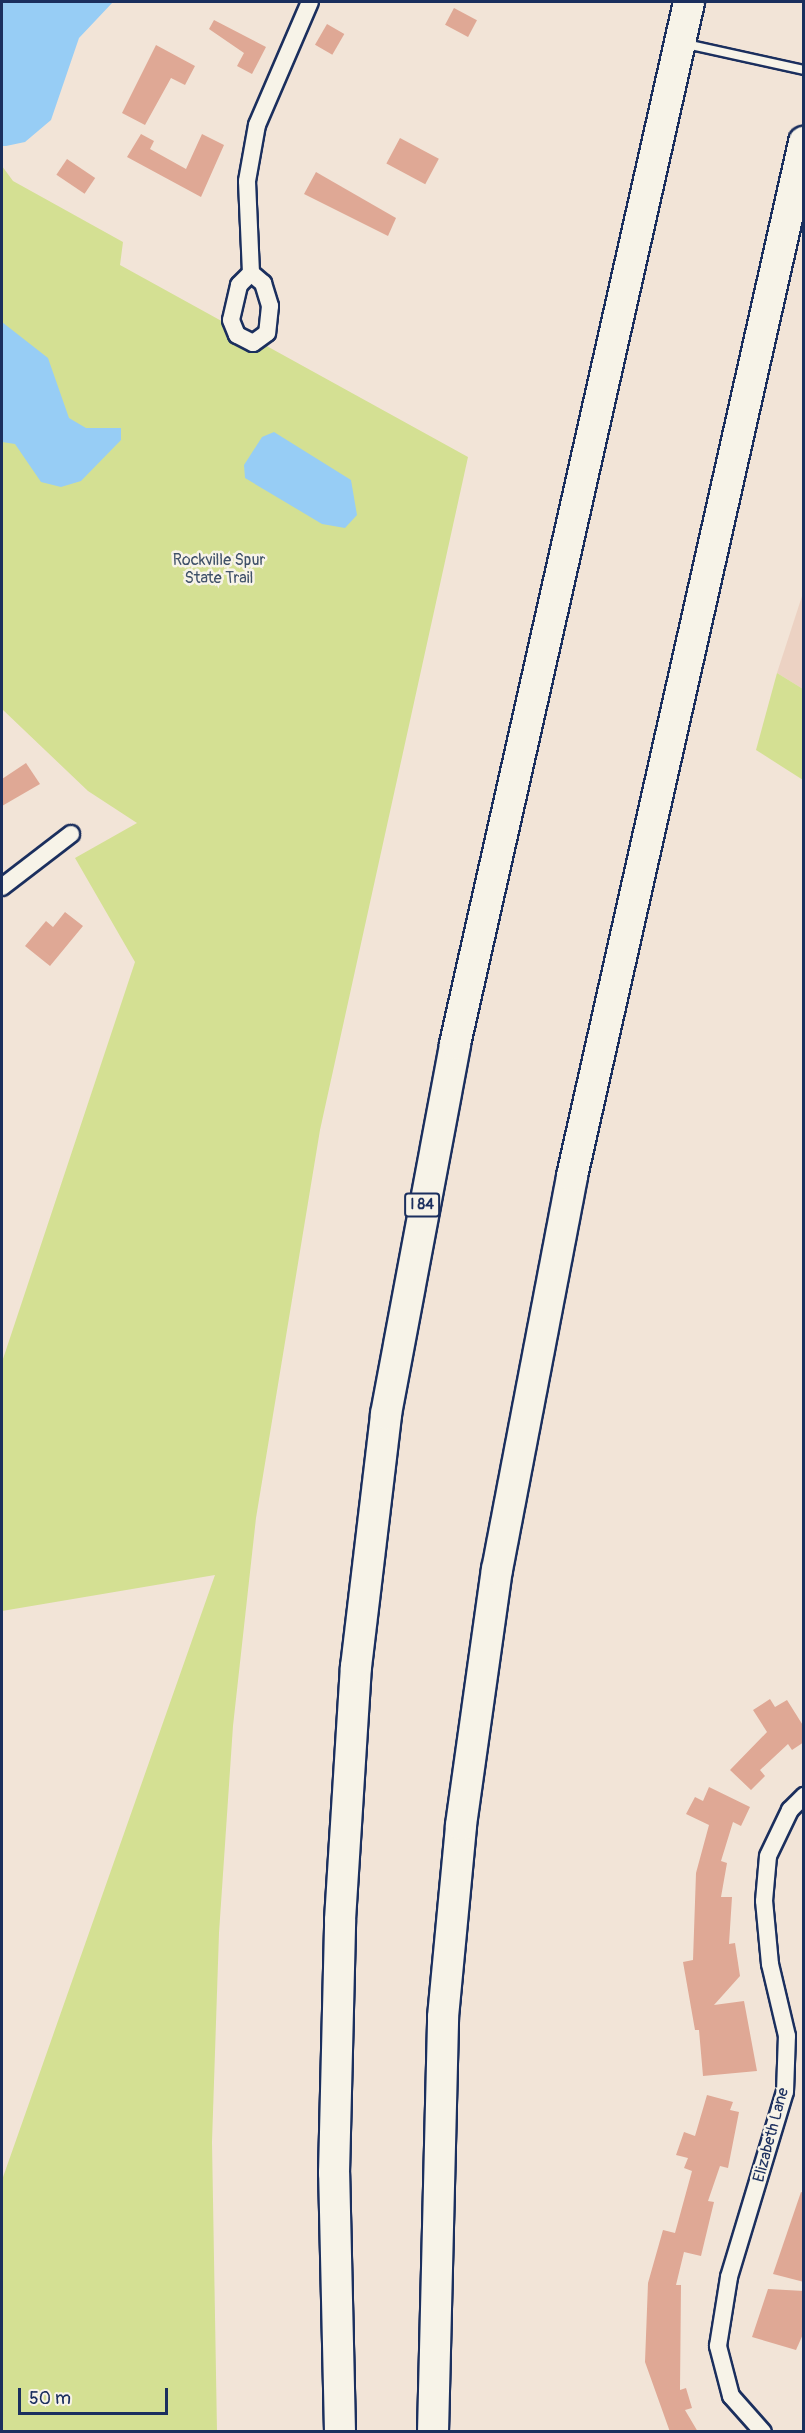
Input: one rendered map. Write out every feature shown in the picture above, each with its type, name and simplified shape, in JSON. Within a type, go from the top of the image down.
[{"type":"highway","name":"I 84","points":[[340,2432],[334,2173],[339,1920],[356,1667],[386,1414],[454,1044],[689,2]]},
{"type":"highway","points":[[433,2432],[443,2017],[461,1825],[497,1570],[572,1176],[804,142]]},
{"type":"street","points":[[251,273],[247,181],[257,125],[310,2]]},
{"type":"street","points":[[2,887],[71,834]]},
{"type":"street","name":"Elizabeth Lane","points":[[763,2432],[731,2396],[718,2346],[729,2277],[785,2092],[787,2036],[770,1964],[764,1901],[768,1856],[790,1810],[804,1796]]},
{"type":"lane","points":[[680,43],[804,70]]},
{"type":"shaded area","points":[[803,593],[803,689],[777,673]]},
{"type":"green space","name":"Rockville Spur State Trail","points":[[2,166],[13,181],[123,242],[120,265],[468,457],[320,1130],[256,1518],[233,1726],[219,1933],[212,2142],[217,2431],[2,2431],[2,2180],[215,1575],[2,1611],[2,1362],[135,962],[75,858],[137,823],[88,791],[2,709]]},
{"type":"green space","points":[[777,673],[803,689],[803,780],[756,750]]},
{"type":"water","points":[[2,2],[113,2],[79,38],[51,120],[25,142],[6,146],[2,146]]},
{"type":"water","points":[[2,322],[48,358],[69,418],[86,428],[121,428],[121,440],[81,481],[61,487],[41,482],[15,444],[2,442]]},
{"type":"water","points":[[274,432],[351,480],[357,515],[345,528],[322,524],[245,478],[244,465],[262,437]]},
{"type":"building","points":[[454,8],[477,20],[468,37],[445,25]]},
{"type":"building","points":[[214,20],[266,47],[252,74],[237,66],[244,53],[209,29]]},
{"type":"building","points":[[327,24],[344,34],[332,55],[315,45]]},
{"type":"building","points":[[156,45],[195,66],[185,85],[171,78],[145,125],[122,113]]},
{"type":"building","points":[[141,134],[154,141],[150,149],[186,169],[202,134],[224,145],[201,197],[127,157]]},
{"type":"building","points":[[400,138],[439,159],[425,184],[386,164]]},
{"type":"building","points":[[67,159],[95,178],[85,194],[56,175]]},
{"type":"building","points":[[316,172],[396,218],[388,236],[304,194]]},
{"type":"building","points":[[26,763],[40,784],[2,806],[2,779]]},
{"type":"building","points":[[65,912],[83,926],[50,966],[25,946],[46,921],[53,927]]},
{"type":"building","points":[[770,1699],[775,1707],[787,1700],[804,1727],[804,1742],[792,1750],[788,1744],[760,1770],[765,1776],[751,1790],[730,1770],[767,1732],[753,1710]]},
{"type":"building","points":[[709,1787],[750,1807],[741,1826],[733,1822],[721,1861],[727,1863],[721,1897],[732,1897],[729,1944],[735,1943],[740,1976],[714,2005],[744,2001],[757,2071],[703,2076],[699,2030],[695,2030],[683,1962],[693,1960],[696,1873],[709,1825],[686,1814],[695,1797],[703,1801]]},
{"type":"building","points":[[707,2095],[733,2102],[730,2110],[739,2112],[728,2168],[720,2166],[708,2201],[714,2202],[701,2256],[684,2252],[676,2285],[681,2285],[680,2390],[686,2388],[692,2408],[685,2410],[698,2432],[670,2432],[645,2362],[648,2283],[663,2230],[675,2233],[692,2171],[684,2168],[688,2158],[676,2155],[684,2132],[695,2136]]},
{"type":"building","points":[[801,2192],[804,2193],[804,2282],[773,2274]]},
{"type":"building","points":[[768,2289],[804,2291],[804,2332],[796,2350],[752,2337]]}]
